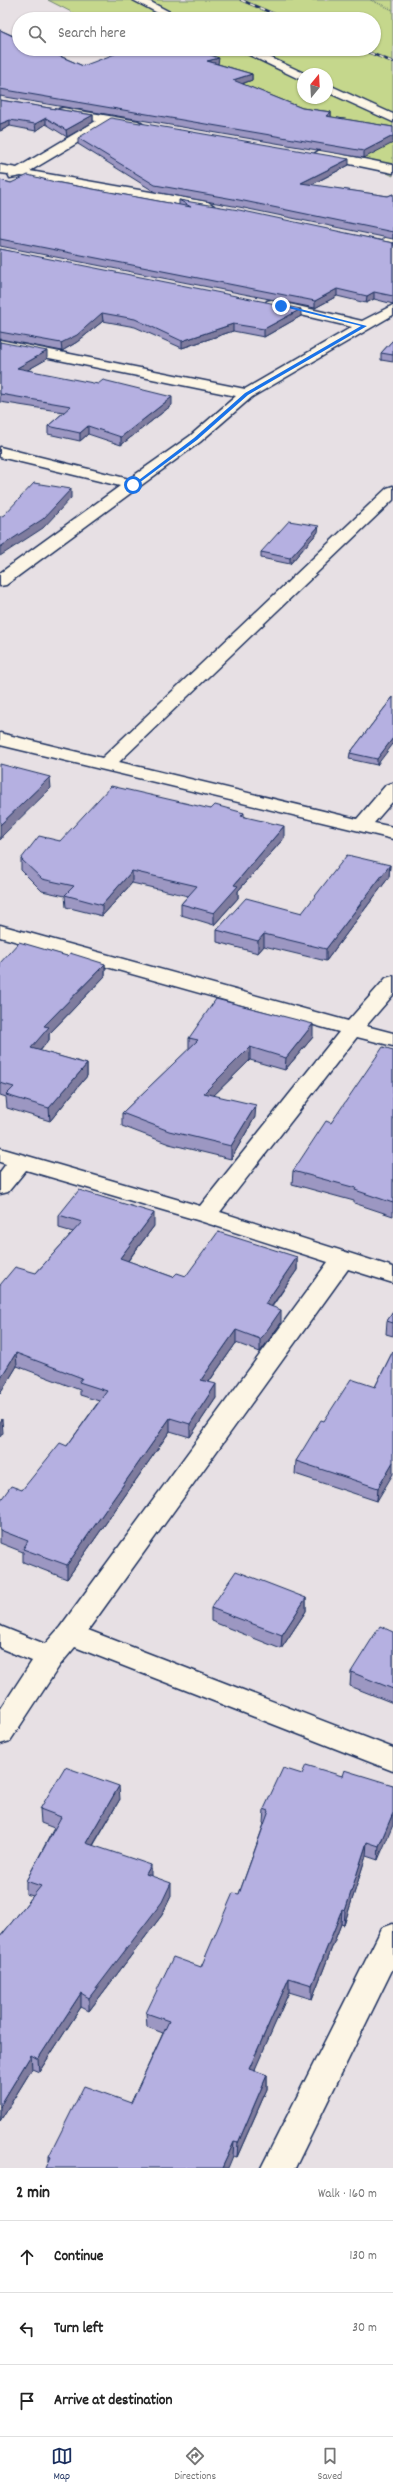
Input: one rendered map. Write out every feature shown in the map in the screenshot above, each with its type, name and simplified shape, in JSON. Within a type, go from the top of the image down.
[{"type":"street","points":[[138,0],[163,12]]},
{"type":"street","points":[[258,56],[297,74]]},
{"type":"street","points":[[333,91],[393,118]]},
{"type":"street","points":[[54,110],[153,127]]},
{"type":"street","points":[[0,182],[20,172],[107,120]]},
{"type":"street","points":[[305,152],[393,169]]},
{"type":"street","points":[[0,169],[224,209]]},
{"type":"street","points":[[371,240],[391,242]]},
{"type":"street","points":[[258,301],[364,326]]},
{"type":"street","points":[[0,581],[195,439],[247,394],[393,309]]},
{"type":"street","points":[[0,344],[247,394]]},
{"type":"street","points":[[0,452],[133,485]]},
{"type":"street","points":[[106,764],[393,491]]},
{"type":"street","points":[[0,739],[393,832]]},
{"type":"street","points":[[362,825],[393,789]]},
{"type":"street","points":[[0,931],[393,1040]]},
{"type":"street","points":[[206,1215],[352,1029],[393,982]]},
{"type":"street","points":[[0,1187],[10,1158],[206,1215],[393,1275]]},
{"type":"street","points":[[0,1733],[50,1657],[70,1634],[343,1259]]},
{"type":"street","points":[[70,1634],[393,1760]]},
{"type":"street","points":[[0,1637],[50,1657]]},
{"type":"street","points":[[278,2168],[393,1937]]},
{"type":"path","points":[[371,0],[393,10]]},
{"type":"green space","points":[[48,0],[393,0],[393,176],[158,56],[381,56],[381,12],[71,12]]},
{"type":"building","points":[[0,30],[12,36],[12,56],[59,56],[83,66],[109,56],[213,56],[219,58],[207,61],[252,74],[233,80],[302,108],[331,112],[326,116],[393,127],[393,136],[364,151],[0,89]]},
{"type":"building","points":[[0,100],[93,115],[66,130],[46,118],[35,124],[10,120],[0,124]]},
{"type":"building","points":[[111,118],[349,159],[301,183],[388,196],[393,194],[393,232],[239,200],[155,185],[78,138]]},
{"type":"building","points":[[28,175],[55,182],[191,207],[179,200],[239,210],[393,243],[393,296],[374,292],[367,296],[337,289],[315,301],[0,239],[0,180],[11,183]]},
{"type":"building","points":[[0,249],[301,309],[264,329],[233,324],[182,341],[135,319],[102,313],[77,335],[61,343],[0,332]]},
{"type":"building","points":[[393,340],[393,355],[381,353]]},
{"type":"building","points":[[0,342],[47,351],[17,368],[98,384],[103,380],[172,397],[121,437],[88,426],[80,433],[48,426],[71,406],[0,394]]},
{"type":"building","points":[[34,483],[71,489],[43,519],[0,547],[0,517],[4,515]]},
{"type":"building","points":[[289,521],[319,526],[290,558],[261,552]]},
{"type":"building","points":[[393,697],[393,738],[377,759],[350,753]]},
{"type":"building","points":[[0,764],[50,777],[0,825]]},
{"type":"building","points":[[111,786],[211,809],[215,805],[244,813],[241,816],[284,826],[234,885],[238,886],[214,913],[181,904],[197,886],[132,871],[102,905],[65,895],[74,886],[42,879],[21,859],[39,836],[60,841]]},
{"type":"building","points":[[347,855],[390,865],[326,949],[264,934],[258,941],[217,930],[246,898],[302,913]]},
{"type":"building","points":[[19,942],[67,956],[70,953],[105,964],[44,1026],[49,1027],[31,1048],[87,1064],[49,1108],[6,1095],[14,1087],[0,1083],[0,963]]},
{"type":"building","points":[[216,999],[313,1024],[286,1058],[250,1047],[204,1093],[256,1105],[231,1146],[169,1131],[122,1113],[198,1040],[189,1038]]},
{"type":"building","points":[[383,1047],[393,1050],[393,1203],[355,1190],[356,1188],[293,1171],[326,1121],[331,1123]]},
{"type":"building","points":[[79,1190],[154,1213],[120,1258],[173,1277],[177,1273],[186,1276],[218,1232],[297,1257],[265,1304],[281,1310],[263,1336],[260,1339],[236,1330],[201,1380],[216,1384],[190,1424],[170,1418],[67,1565],[23,1549],[28,1541],[0,1530],[0,1501],[11,1486],[22,1490],[60,1443],[67,1446],[107,1391],[79,1382],[82,1378],[16,1353],[0,1379],[0,1285],[15,1267],[36,1273],[82,1222],[59,1215]]},
{"type":"building","points":[[393,1312],[393,1323],[387,1321]]},
{"type":"building","points":[[393,1351],[393,1462],[378,1488],[296,1461],[321,1420],[324,1421],[351,1379],[375,1387]]},
{"type":"building","points":[[236,1571],[306,1598],[282,1635],[211,1608]]},
{"type":"building","points":[[380,1626],[393,1632],[393,1689],[351,1672]]},
{"type":"building","points":[[306,1765],[342,1776],[344,1770],[393,1785],[393,1813],[379,1846],[367,1842],[345,1911],[342,1910],[312,1985],[289,1978],[249,2069],[267,2075],[238,2143],[234,2142],[222,2168],[46,2168],[51,2157],[49,2156],[84,2086],[131,2103],[169,2021],[146,2013],[173,1957],[201,1967],[233,1893],[239,1894],[269,1811],[264,1809],[283,1768],[302,1774]]},
{"type":"building","points":[[65,1767],[119,1786],[86,1843],[151,1865],[146,1874],[171,1883],[162,1902],[89,1998],[81,1993],[38,2059],[31,2055],[0,2106],[0,1937],[41,1886],[26,1881],[61,1817],[40,1809]]},
{"type":"railway","points":[[241,0],[269,12]]},
{"type":"railway","points":[[378,56],[393,62]]},
{"type":"route","points":[[133,485],[195,439],[247,394],[307,357],[364,326],[281,306]]}]
